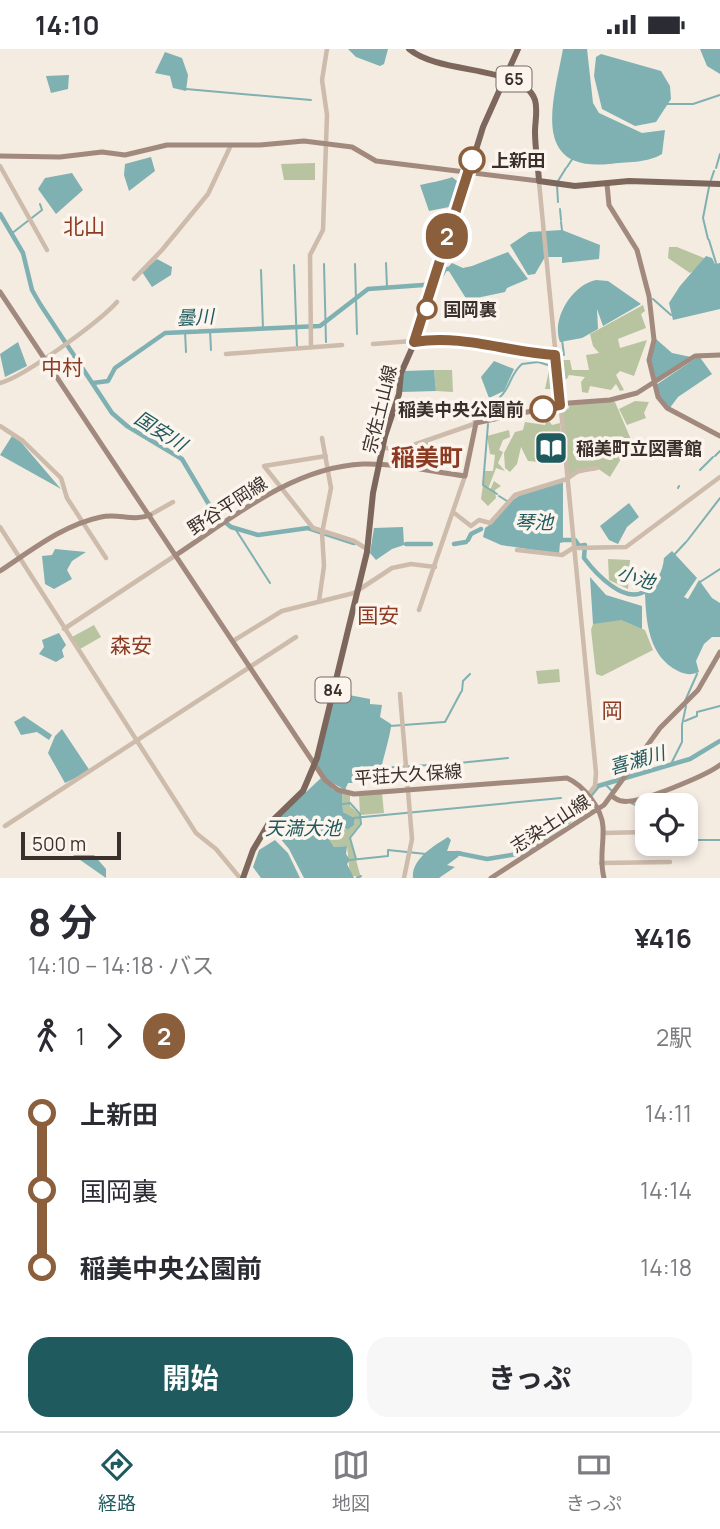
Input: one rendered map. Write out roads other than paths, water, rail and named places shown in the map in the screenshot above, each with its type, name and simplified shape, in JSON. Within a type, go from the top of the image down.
[{"type":"main road","name":"65","points":[[409,49],[438,65],[506,78],[526,85],[534,96],[539,180]]},
{"type":"main road","name":"宗佐土山線","points":[[241,878],[268,825],[305,787],[315,765],[367,549],[372,499],[399,394],[401,373],[434,285],[485,122],[518,49]]},
{"type":"main road","points":[[0,156],[60,157],[102,152],[125,155],[167,145],[295,141],[354,147],[376,161],[575,186],[642,181],[720,184]]},
{"type":"main road","points":[[607,184],[609,205],[637,250],[650,301],[654,340],[649,360],[658,397],[667,408],[720,436]]},
{"type":"main road","points":[[0,292],[150,515],[138,519],[106,516],[82,521],[0,571]]},
{"type":"main road","points":[[465,476],[475,423],[560,405],[613,399],[637,393],[695,356],[720,355]]},
{"type":"main road","name":"野谷平岡線","points":[[150,515],[176,555],[279,488],[328,471],[354,465],[379,465],[465,476]]},
{"type":"main road","name":"平荘大久保線","points":[[176,555],[328,783],[351,794],[555,777],[573,780],[589,797]]},
{"type":"main road","name":"志染土山線","points":[[491,878],[596,810],[612,796],[660,728],[695,694],[720,652]]},
{"type":"main road","points":[[612,796],[620,801],[631,801],[678,786],[720,765]]},
{"type":"main road","points":[[589,797],[603,824],[601,863],[604,878]]},
{"type":"street","points":[[311,347],[310,255],[323,230],[327,115],[322,81],[327,49]]},
{"type":"street","points":[[134,279],[208,194],[231,145]]},
{"type":"street","points":[[0,166],[47,250]]},
{"type":"street","points":[[539,180],[596,773],[595,786],[589,797]]},
{"type":"street","points":[[0,383],[103,317],[117,302]]},
{"type":"street","points":[[373,344],[451,338],[512,351],[555,355]]},
{"type":"street","points":[[226,354],[342,345]]},
{"type":"street","points":[[383,448],[406,448],[475,423],[481,406],[487,401]]},
{"type":"street","points":[[0,425],[23,441],[61,478],[67,498],[106,558]]},
{"type":"street","points":[[319,601],[324,566],[322,533],[330,497],[322,438]]},
{"type":"street","points":[[326,456],[264,466],[311,527],[322,533],[354,541],[367,549]]},
{"type":"street","points":[[454,513],[471,526],[479,520],[490,523],[515,495],[567,479],[578,471],[597,468]]},
{"type":"street","points":[[419,609],[465,476]]},
{"type":"street","points":[[517,550],[562,555],[573,548],[626,547],[720,477]]},
{"type":"street","points":[[150,515],[173,502]]},
{"type":"street","points":[[0,527],[196,833],[216,849],[241,878]]},
{"type":"street","points":[[64,629],[176,555]]},
{"type":"street","points":[[233,642],[273,615],[357,591],[396,566],[434,566]]},
{"type":"street","points":[[5,826],[59,788],[137,742],[296,637]]},
{"type":"street","points":[[400,694],[412,844],[404,878]]},
{"type":"street","points":[[603,833],[635,832]]},
{"type":"street","points":[[601,863],[670,862]]},
{"type":"water","points":[[348,49],[388,49],[384,64],[380,66],[356,57]]},
{"type":"water","points":[[563,49],[587,49],[593,103],[599,113],[642,133],[665,130],[662,154],[643,161],[609,164],[584,163],[567,156],[557,144],[553,128],[555,89]]},
{"type":"water","points":[[700,49],[720,49],[720,74],[707,66]]},
{"type":"water","points":[[165,52],[182,58],[188,75],[186,91],[173,88],[170,76],[155,73]]},
{"type":"water","points":[[601,54],[661,71],[670,86],[671,99],[656,122],[635,126],[602,109],[594,76],[596,57]]},
{"type":"water","points":[[69,75],[68,89],[51,93],[46,76]]},
{"type":"water","points":[[151,157],[155,171],[129,191],[124,175],[125,164]]},
{"type":"water","points":[[72,173],[83,190],[56,214],[38,189],[45,178]]},
{"type":"water","points":[[452,177],[462,185],[458,186],[449,207],[429,211],[420,185]]},
{"type":"water","points":[[562,230],[600,245],[599,259],[562,263],[562,257],[545,257],[535,274],[528,275],[510,245],[529,232]]},
{"type":"water","points":[[508,252],[528,279],[507,288],[505,292],[467,300],[447,268],[452,263],[463,268],[472,266]]},
{"type":"water","points":[[706,256],[712,258],[715,264],[720,263],[720,309],[673,320],[669,303]]},
{"type":"water","points":[[157,259],[172,267],[171,275],[152,287],[142,272]]},
{"type":"water","points":[[596,280],[608,281],[641,304],[603,326],[597,309],[598,329],[582,338],[560,342],[558,323],[566,304],[579,289]]},
{"type":"water","points":[[656,339],[672,353],[691,357],[656,382],[650,361]]},
{"type":"water","points":[[18,342],[27,366],[5,377],[0,354]]},
{"type":"water","points":[[699,356],[712,374],[678,397],[669,409],[661,402],[656,385]]},
{"type":"water","points":[[494,361],[514,369],[504,391],[489,398],[481,377]]},
{"type":"water","points":[[434,370],[436,391],[401,392],[404,371]]},
{"type":"water","points":[[12,436],[20,441],[61,489],[0,455]]},
{"type":"water","name":"琴池","points":[[563,483],[563,542],[560,543],[559,554],[501,545],[483,537],[485,528],[518,496],[537,488]]},
{"type":"water","points":[[629,503],[639,517],[627,527],[618,544],[609,540],[600,526]]},
{"type":"water","points":[[403,527],[404,545],[392,549],[376,560],[370,553],[374,528]]},
{"type":"water","points":[[55,549],[86,552],[72,561],[67,570],[72,579],[54,589],[45,584],[42,556],[52,555]]},
{"type":"water","points":[[672,551],[697,578],[684,597],[688,599],[699,580],[712,598],[720,603],[720,637],[712,637],[704,644],[696,661],[699,672],[694,674],[681,672],[660,656],[648,626],[645,592],[658,577],[664,558]]},
{"type":"water","points":[[590,577],[606,595],[642,606],[642,629],[621,620],[593,624]]},
{"type":"water","points":[[59,633],[66,645],[62,650],[64,657],[56,662],[39,654],[44,647],[42,640]]},
{"type":"water","name":"天満大池","points":[[333,692],[370,699],[370,704],[382,705],[380,717],[391,724],[391,727],[380,772],[361,766],[354,783],[348,783],[345,790],[331,782],[332,789],[342,793],[343,812],[355,818],[354,825],[347,830],[342,825],[333,825],[327,836],[334,847],[347,846],[346,854],[350,860],[347,864],[354,878],[304,878],[289,849],[270,826],[321,778],[324,782],[317,765]]},
{"type":"water","points":[[24,716],[52,735],[49,740],[37,732],[21,735],[14,722]]},
{"type":"water","points":[[62,729],[90,771],[65,783],[48,753],[55,736]]},
{"type":"water","points":[[448,837],[451,840],[447,851],[461,851],[458,857],[447,865],[455,867],[439,878],[413,878],[413,871],[420,859]]},
{"type":"water","points":[[275,840],[288,853],[300,878],[261,878],[253,867],[259,850]]},
{"type":"water","points":[[73,855],[94,855],[106,869],[106,878]]},
{"type":"waterway","points":[[186,89],[311,100]]},
{"type":"waterway","points":[[667,104],[693,104],[720,95]]},
{"type":"waterway","points":[[716,168],[720,154]]},
{"type":"waterway","points":[[567,167],[573,158]]},
{"type":"waterway","points":[[558,181],[566,168]]},
{"type":"waterway","points":[[711,180],[714,171]]},
{"type":"waterway","points":[[557,185],[558,202]]},
{"type":"waterway","points":[[708,239],[703,218],[709,187]]},
{"type":"waterway","points":[[11,234],[42,210],[40,204]]},
{"type":"waterway","points":[[560,209],[561,220]]},
{"type":"waterway","name":"国安川","points":[[0,214],[23,253],[32,290],[112,413],[127,426],[182,459],[214,513],[231,527],[258,535],[308,528],[354,543]]},
{"type":"waterway","points":[[561,222],[562,230]]},
{"type":"waterway","points":[[709,240],[716,263]]},
{"type":"waterway","points":[[386,263],[387,287]]},
{"type":"waterway","points":[[324,264],[326,342]]},
{"type":"waterway","name":"曇川","points":[[355,264],[357,334]]},
{"type":"waterway","points":[[294,265],[297,347]]},
{"type":"waterway","name":"曇川","points":[[93,383],[108,381],[115,368],[165,333],[320,326],[368,289],[437,284],[445,269],[452,269]]},
{"type":"waterway","points":[[261,270],[263,329]]},
{"type":"waterway","points":[[653,299],[671,315]]},
{"type":"waterway","points":[[210,330],[211,350]]},
{"type":"waterway","points":[[185,331],[186,352]]},
{"type":"waterway","points":[[562,340],[564,355]]},
{"type":"waterway","points":[[500,397],[522,364],[538,362],[548,365],[553,358]]},
{"type":"waterway","points":[[489,417],[498,400]]},
{"type":"waterway","points":[[488,424],[483,485],[497,494]]},
{"type":"waterway","points":[[715,456],[720,451]]},
{"type":"waterway","points":[[700,470],[713,457]]},
{"type":"waterway","points":[[499,496],[507,501]]},
{"type":"waterway","points":[[687,541],[720,498]]},
{"type":"waterway","name":"小池","points":[[468,540],[471,534],[481,529]]},
{"type":"waterway","points":[[236,530],[270,583]]},
{"type":"waterway","name":"小池","points":[[559,540],[575,540],[579,546],[585,545],[584,558],[596,572],[620,591],[629,594],[645,591],[648,595]]},
{"type":"waterway","name":"小池","points":[[454,544],[466,542]]},
{"type":"waterway","points":[[673,556],[686,542]]},
{"type":"waterway","name":"小池","points":[[406,544],[431,544]]},
{"type":"waterway","points":[[700,582],[720,569]]},
{"type":"waterway","points":[[462,691],[463,681],[470,674]]},
{"type":"waterway","points":[[685,701],[697,674]]},
{"type":"waterway","points":[[445,722],[461,692]]},
{"type":"waterway","points":[[671,764],[682,742],[686,706]]},
{"type":"waterway","points":[[685,721],[697,716],[697,712],[720,706]]},
{"type":"waterway","points":[[390,726],[444,722]]},
{"type":"waterway","name":"喜瀬川","points":[[457,853],[487,859],[523,853],[568,822],[598,786],[690,759],[720,741]]},
{"type":"waterway","points":[[449,764],[508,758]]},
{"type":"waterway","points":[[379,768],[447,764]]},
{"type":"waterway","points":[[604,783],[612,791]]},
{"type":"waterway","points":[[353,818],[561,798]]},
{"type":"waterway","points":[[343,804],[350,803],[360,814],[361,824],[350,838],[356,859]]},
{"type":"waterway","points":[[631,803],[635,805]]},
{"type":"waterway","points":[[698,840],[720,840]]},
{"type":"waterway","points":[[350,860],[388,856],[388,850],[426,854]]},
{"type":"waterway","points":[[357,878],[361,876]]},
{"type":"place","name":"上新田","points":[[472,160]]},
{"type":"place","name":"国岡裏","points":[[427,309]]},
{"type":"place","name":"稲美中央公園前","points":[[543,409]]},
{"type":"place","name":"稲美町立図書館","points":[[551,448]]},
{"type":"district","name":"北山","points":[[84,226]]},
{"type":"district","name":"中村","points":[[62,367]]},
{"type":"district","name":"稲美町","points":[[427,456]]},
{"type":"district","name":"国安","points":[[378,615]]},
{"type":"district","name":"森安","points":[[131,645]]},
{"type":"district","name":"岡","points":[[612,710]]}]
